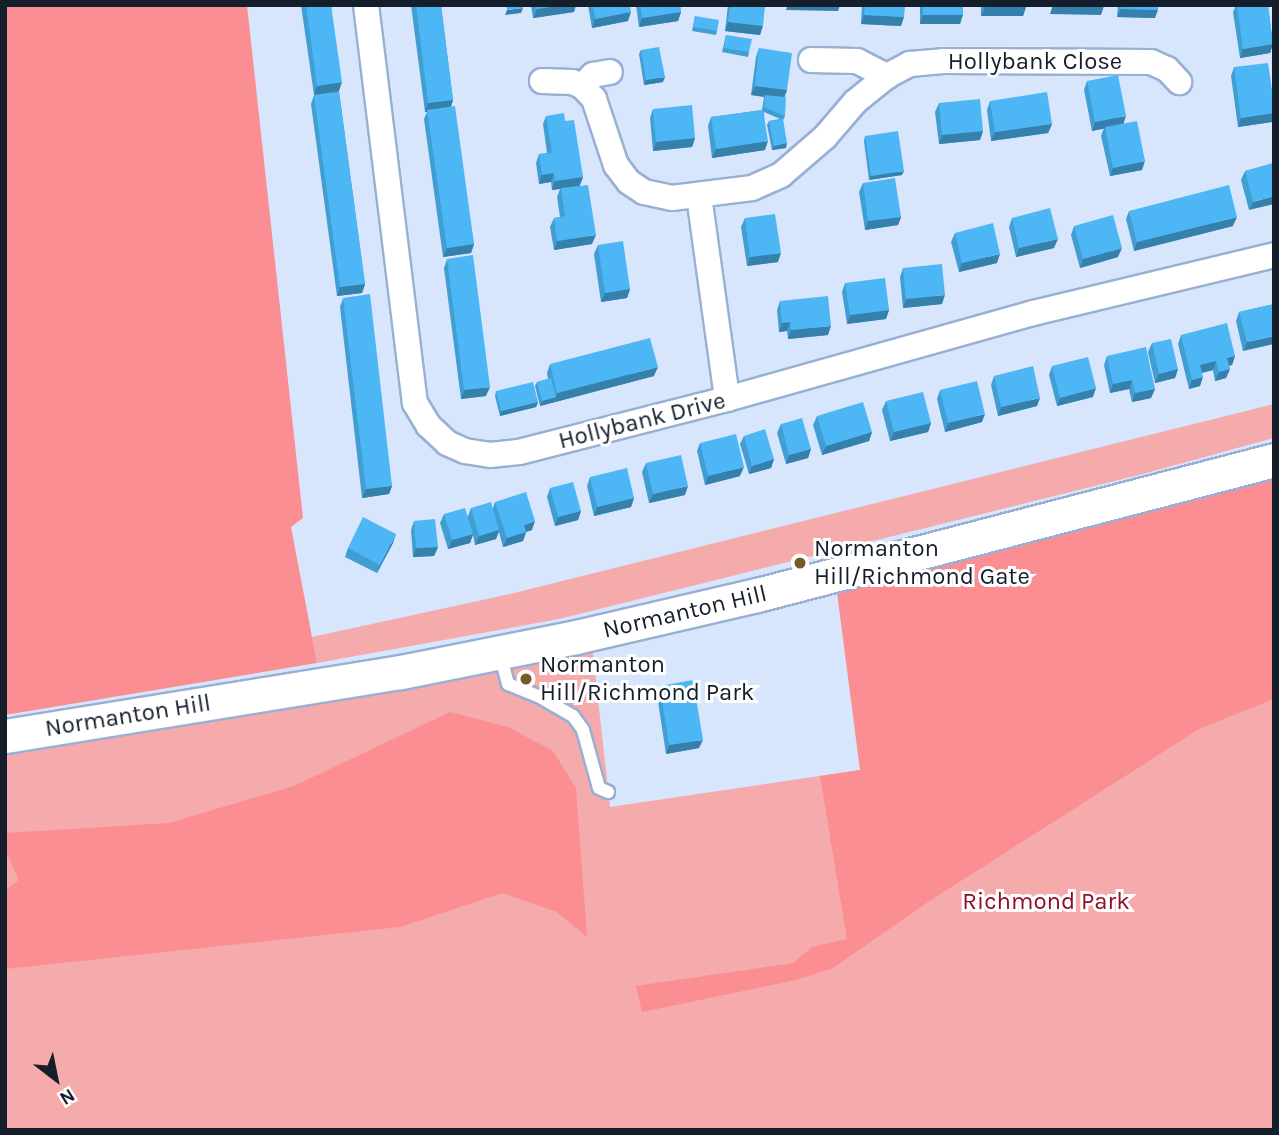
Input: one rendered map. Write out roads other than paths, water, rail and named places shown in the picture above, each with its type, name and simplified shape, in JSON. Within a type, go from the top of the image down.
[{"type":"main road","name":"Normanton Hill","points":[[5,736],[500,654],[757,595],[1274,460]]},
{"type":"street","name":"Hollybank Drive","points":[[366,5],[415,402],[428,425],[447,443],[465,451],[490,455],[519,452],[727,399],[1033,313],[1274,255]]},
{"type":"street","points":[[811,60],[857,61],[887,76]]},
{"type":"street","name":"Hollybank Close","points":[[582,86],[594,99],[616,165],[629,182],[644,192],[672,198],[752,188],[782,175],[825,137],[855,102],[887,76],[910,64],[943,61],[1151,62],[1167,69],[1179,82]]},
{"type":"street","points":[[542,81],[572,82],[582,86],[593,75],[610,72]]},
{"type":"street","points":[[699,196],[727,399]]},
{"type":"lane","points":[[500,654],[508,684],[540,697],[573,716],[583,730],[599,788],[608,792]]},
{"type":"place","name":"Normanton Hill/Richmond Gate","points":[[800,563]]},
{"type":"place","name":"Normanton Hill/Richmond Park","points":[[526,679]]},
{"type":"park label","name":"Richmond Park","points":[[1046,902]]}]
